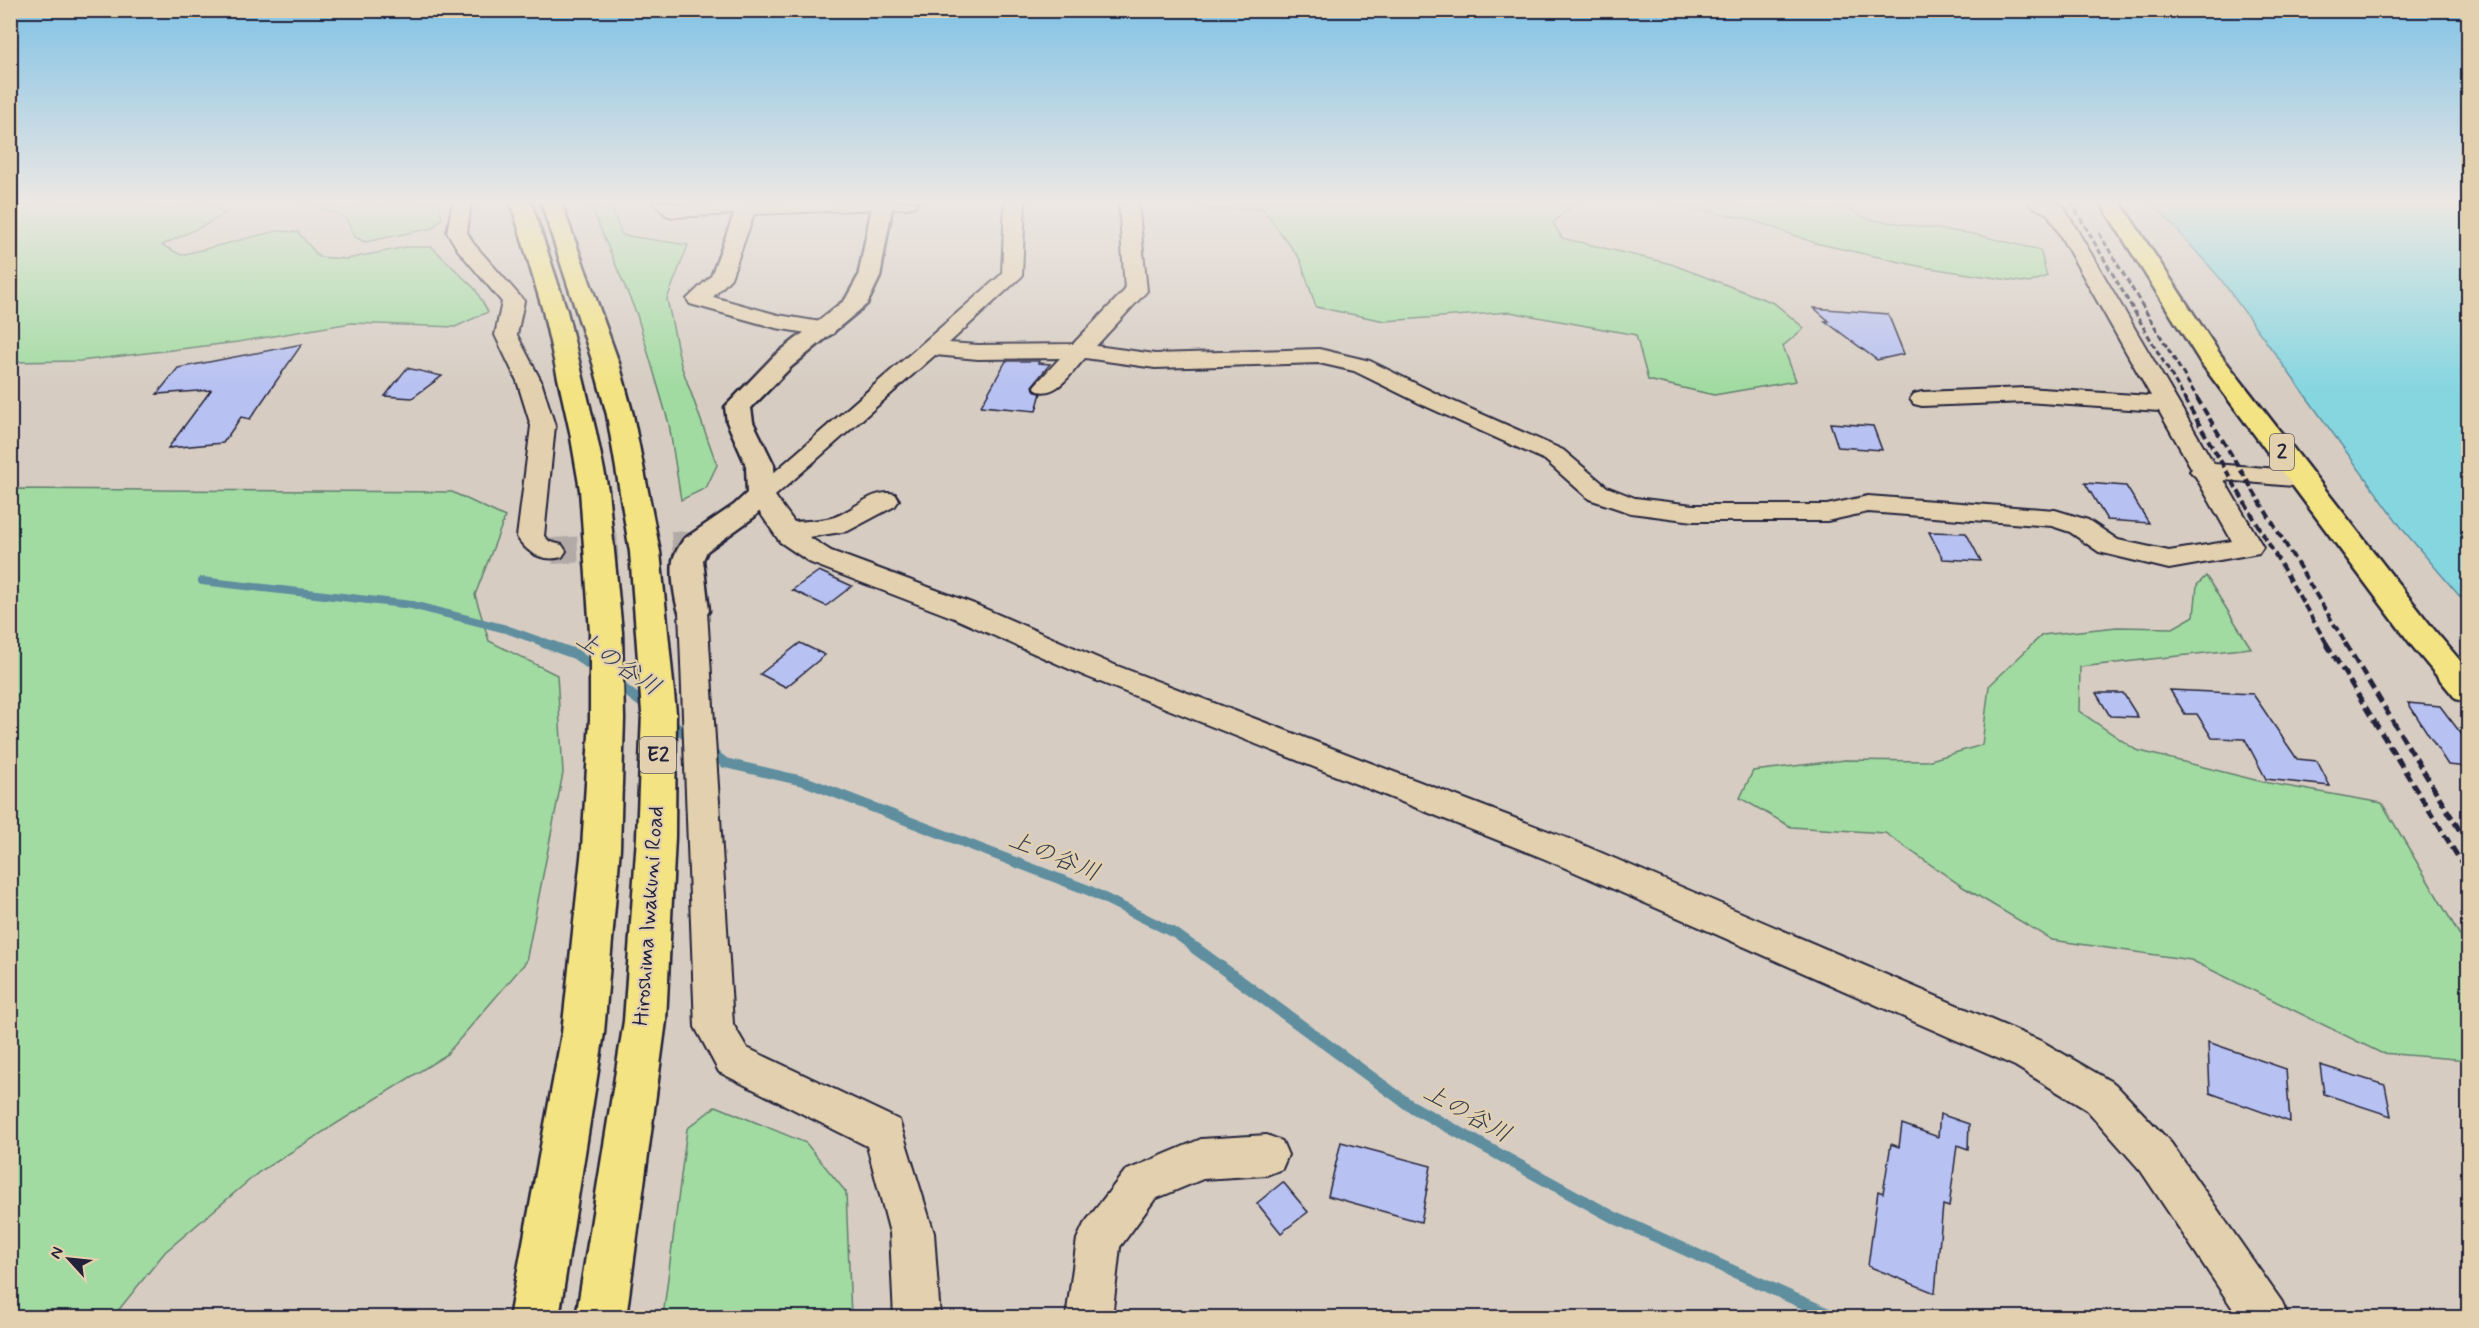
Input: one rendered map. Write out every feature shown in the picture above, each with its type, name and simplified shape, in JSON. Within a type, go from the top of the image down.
[{"type":"highway","points":[[534,1317],[583,1033],[601,848],[607,719],[606,632],[594,490],[555,311],[540,264]]},
{"type":"highway","name":"Hiroshima Iwakuni Road","points":[[572,264],[606,363],[620,415],[645,552],[659,713],[656,837],[645,1021],[601,1317]]},
{"type":"highway","name":"2","points":[[2150,264],[2210,358],[2424,639],[2469,691]]},
{"type":"street","points":[[481,264],[513,301],[506,336],[529,381],[543,426],[530,537],[540,548],[552,551]]},
{"type":"street","points":[[726,264],[721,278],[698,299],[776,321],[825,329]]},
{"type":"street","points":[[871,264],[869,277],[855,304],[782,362],[738,406],[740,422],[760,465],[761,495],[788,531],[821,557],[964,611],[1096,669],[1557,849],[2029,1054],[2101,1097],[2156,1157],[2266,1317]]},
{"type":"street","points":[[917,1317],[912,1233],[884,1134],[733,1060],[714,1027],[693,611],[688,560],[695,546],[712,532],[744,512],[1012,276],[1013,264]]},
{"type":"street","points":[[1046,387],[1136,291],[1134,264]]},
{"type":"street","points":[[932,348],[978,352],[1081,351],[1155,361],[1319,356],[1362,366],[1431,400],[1554,455],[1598,493],[1631,506],[1693,513],[1827,513],[1868,504],[2055,518],[2079,526],[2109,546],[2169,560],[2249,547],[2087,264]]},
{"type":"street","points":[[1922,399],[2026,394],[2166,404]]},
{"type":"street","points":[[2204,471],[2304,479]]},
{"type":"street","points":[[788,531],[839,525],[886,500]]},
{"type":"street","points":[[1089,1317],[1099,1239],[1140,1185],[1201,1159],[1267,1155]]},
{"type":"green space","points":[[10,264],[449,264],[475,289],[488,312],[455,327],[351,323],[238,342],[80,361],[11,362]]},
{"type":"green space","points":[[615,264],[681,264],[667,299],[681,365],[717,465],[706,488],[681,500],[669,424],[637,315]]},
{"type":"green space","points":[[1302,264],[1671,264],[1774,303],[1804,328],[1783,346],[1796,381],[1714,395],[1648,380],[1636,335],[1510,312],[1385,321],[1316,307]]},
{"type":"green space","points":[[1909,264],[2044,264],[2047,276],[2029,283]]},
{"type":"green space","points":[[11,489],[452,492],[505,517],[475,595],[489,641],[557,675],[563,773],[526,962],[446,1055],[259,1172],[165,1252],[113,1317],[11,1317]]},
{"type":"green space","points":[[2206,576],[2251,648],[2080,667],[2079,711],[2136,750],[2263,782],[2382,803],[2468,949],[2468,1060],[2381,1053],[2191,960],[2052,940],[1963,887],[1885,833],[1791,827],[1740,798],[1753,771],[1845,760],[1927,761],[1982,745],[1989,686],[2042,635],[2117,627],[2173,628],[2194,616],[2197,585]]},
{"type":"green space","points":[[716,1106],[806,1143],[846,1192],[851,1317],[663,1317],[687,1129]]},
{"type":"water","points":[[2207,264],[2468,264],[2468,606],[2404,531]]},
{"type":"building","points":[[1814,308],[1888,314],[1904,354],[1877,360],[1825,321],[1829,321]]},
{"type":"building","points":[[302,344],[250,419],[241,417],[223,443],[168,448],[211,390],[157,394],[178,368]]},
{"type":"building","points":[[1006,361],[1039,361],[1038,363],[1050,364],[1032,386],[1036,392],[1041,393],[1036,411],[981,406]]},
{"type":"building","points":[[407,368],[442,376],[412,398],[385,396]]},
{"type":"building","points":[[1830,423],[1873,426],[1882,450],[1838,447]]},
{"type":"building","points":[[2085,483],[2126,486],[2149,523],[2107,520]]},
{"type":"building","points":[[1929,532],[1966,533],[1981,561],[1943,559]]},
{"type":"building","points":[[819,571],[852,586],[826,606],[792,590]]},
{"type":"building","points":[[800,643],[825,655],[786,687],[760,674]]},
{"type":"building","points":[[2170,690],[2253,694],[2297,759],[2317,761],[2330,786],[2266,779],[2245,739],[2212,738],[2197,714],[2185,714]]},
{"type":"building","points":[[2096,693],[2123,693],[2138,717],[2110,716]]},
{"type":"building","points":[[2408,703],[2440,706],[2469,744],[2469,767],[2448,765]]},
{"type":"building","points":[[2208,1042],[2286,1069],[2290,1122],[2210,1093]]},
{"type":"building","points":[[2320,1065],[2385,1085],[2391,1116],[2324,1094]]},
{"type":"building","points":[[1940,1114],[1969,1124],[1968,1149],[1957,1145],[1949,1207],[1943,1205],[1935,1293],[1868,1266],[1878,1191],[1883,1193],[1891,1144],[1899,1147],[1902,1124],[1938,1137]]},
{"type":"building","points":[[1341,1142],[1431,1166],[1421,1222],[1328,1196]]},
{"type":"building","points":[[1283,1182],[1308,1212],[1281,1233],[1257,1203]]},
{"type":"waterway","name":"上の谷川","points":[[202,581],[412,605],[506,629],[548,644]]},
{"type":"waterway","name":"上の谷川","points":[[544,643],[575,654],[600,672]]},
{"type":"waterway","name":"上の谷川","points":[[616,683],[650,709]]},
{"type":"waterway","name":"上の谷川","points":[[666,720],[692,739]]},
{"type":"waterway","name":"上の谷川","points":[[708,750],[725,763],[807,782],[1088,890],[1176,934],[1197,949]]},
{"type":"waterway","name":"上の谷川","points":[[1195,948],[1409,1105],[1613,1217],[1837,1318]]},
{"type":"tunnel","points":[[552,551],[673,544],[695,546]]},
{"type":"railway","points":[[2107,264],[2185,399]]},
{"type":"railway","points":[[2117,264],[2198,399]]},
{"type":"railway","points":[[2184,398],[2327,644]]},
{"type":"railway","points":[[2197,398],[2346,644]]},
{"type":"railway","points":[[2326,643],[2468,873]]},
{"type":"railway","points":[[2345,643],[2468,844]]}]
